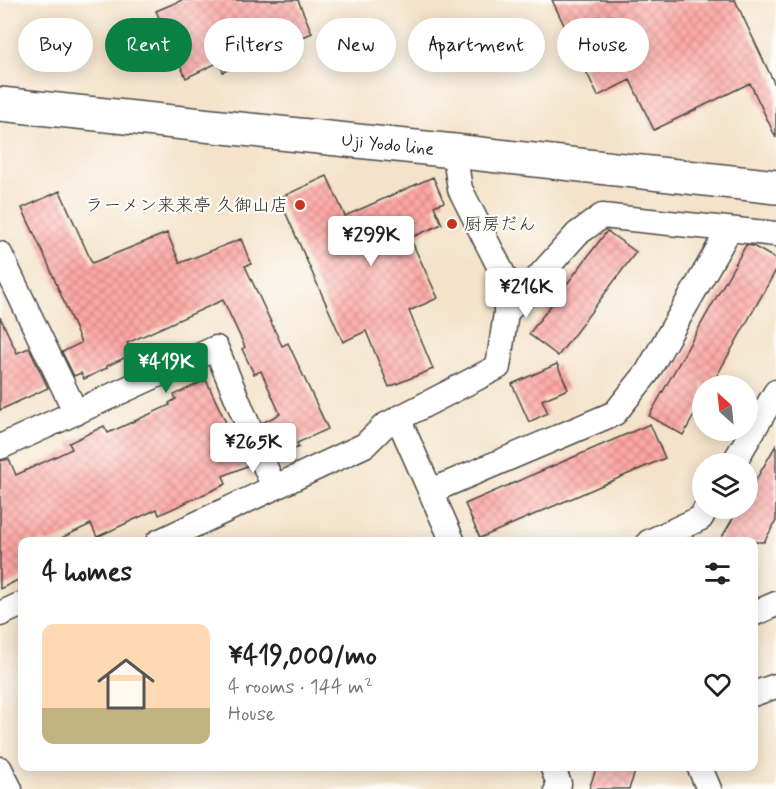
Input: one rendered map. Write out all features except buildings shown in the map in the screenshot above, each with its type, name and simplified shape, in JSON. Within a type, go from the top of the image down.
[{"type":"main road","name":"Uji Yodo line","points":[[0,104],[454,151],[775,188]]},
{"type":"street","points":[[169,537],[365,445],[384,426],[498,367],[506,314],[506,280],[460,189],[454,151]]},
{"type":"street","points":[[506,314],[577,234],[602,216],[776,234]]},
{"type":"street","points":[[431,491],[615,413],[647,373],[729,230]]},
{"type":"street","points":[[0,254],[76,413]]},
{"type":"street","points":[[0,447],[216,348],[274,488]]},
{"type":"street","points":[[740,453],[776,392]]},
{"type":"street","points":[[398,418],[451,537]]},
{"type":"street","points":[[660,537],[699,519]]},
{"type":"street","points":[[758,613],[776,604]]},
{"type":"street","points":[[0,614],[18,606]]},
{"type":"street","points":[[758,692],[776,686]]},
{"type":"street","points":[[0,769],[10,789]]},
{"type":"street","points":[[554,771],[559,784],[557,789]]},
{"type":"street","points":[[701,771],[709,789]]},
{"type":"place","name":"ラーメン来来亭 久御山店","points":[[300,205]]},
{"type":"place","name":"厨房だん","points":[[452,224]]}]
